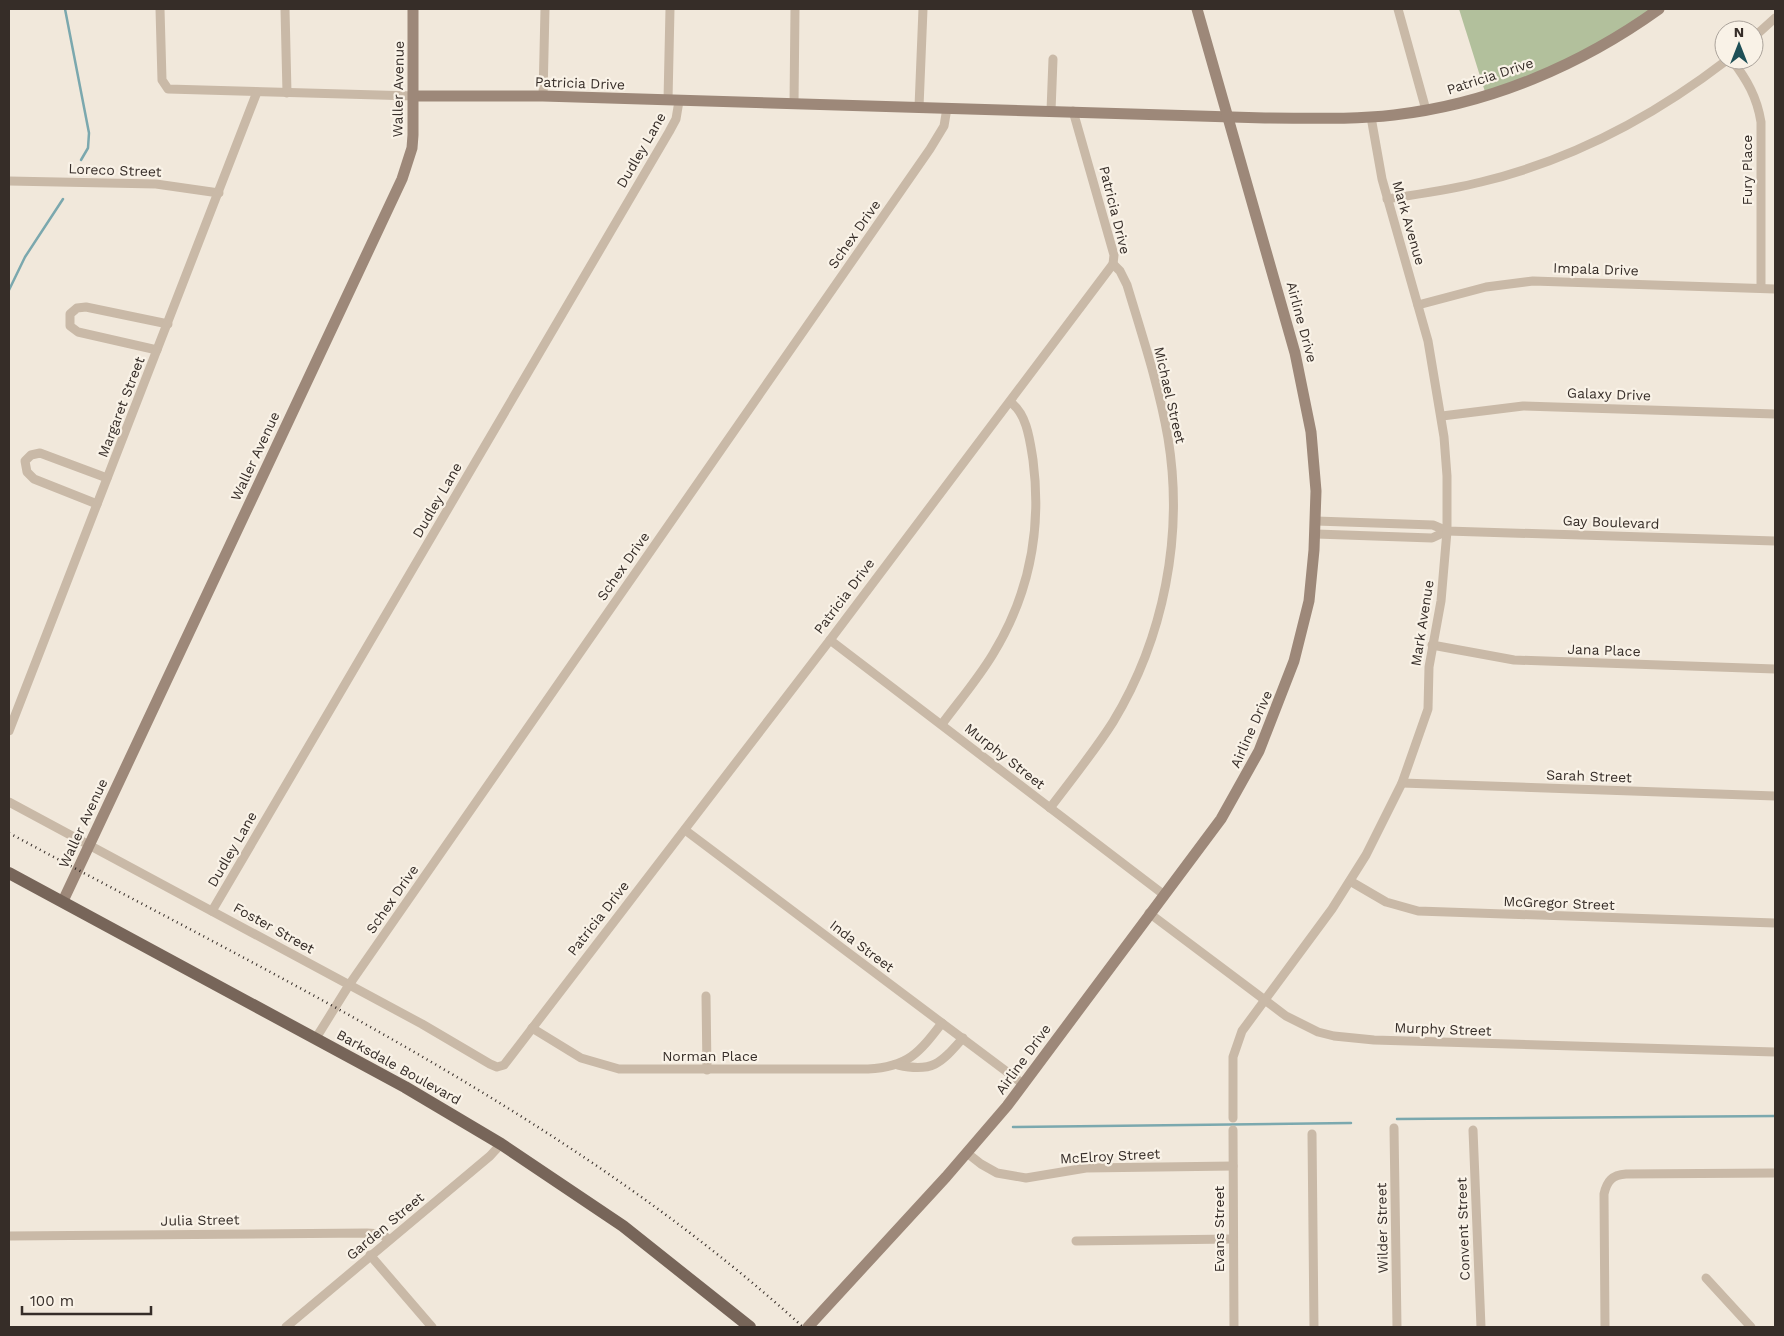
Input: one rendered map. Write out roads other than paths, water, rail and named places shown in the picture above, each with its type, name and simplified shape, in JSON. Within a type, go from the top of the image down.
[{"type":"main road","name":"Barksdale Boulevard","points":[[9,872],[316,1038],[437,1105],[501,1144],[623,1226],[750,1327]]},
{"type":"street","name":"Patricia Drive","points":[[160,9],[162,80],[164,87],[171,89],[414,96],[543,96],[1228,116],[1371,117],[1426,110],[1486,95],[1555,70],[1603,45],[1658,9]]},
{"type":"street","points":[[285,9],[287,93]]},
{"type":"street","name":"Waller Avenue","points":[[63,902],[398,187],[412,148],[414,96],[413,9]]},
{"type":"street","points":[[543,96],[544,9]]},
{"type":"street","name":"Dudley Lane","points":[[212,911],[676,119],[670,9]]},
{"type":"street","points":[[794,104],[795,9]]},
{"type":"street","points":[[919,107],[924,9]]},
{"type":"street","name":"Airline Drive","points":[[808,1327],[967,1152],[1023,1084],[1163,894],[1221,820],[1259,751],[1273,720],[1294,661],[1309,601],[1316,534],[1314,453],[1301,377],[1197,9]]},
{"type":"street","points":[[1398,9],[1426,110]]},
{"type":"street","points":[[1764,28],[1775,18]]},
{"type":"street","points":[[1051,111],[1053,59]]},
{"type":"street","points":[[1387,199],[1482,182],[1526,170],[1564,155],[1604,138],[1650,114],[1714,69]]},
{"type":"street","name":"Fury Place","points":[[1739,70],[1750,86],[1756,100],[1761,122],[1761,288]]},
{"type":"street","name":"Margaret Street","points":[[9,731],[220,193],[257,92]]},
{"type":"street","name":"Schex Drive","points":[[316,1038],[349,985],[930,149],[944,126],[947,108]]},
{"type":"street","name":"Patricia Drive","points":[[497,1067],[507,1062],[685,830],[1113,264],[1114,255],[1073,111]]},
{"type":"street","name":"Mark Avenue","points":[[1233,1118],[1232,1066],[1234,1049],[1246,1024],[1350,881],[1380,829],[1402,783],[1427,714],[1429,667],[1442,592],[1446,531],[1447,476],[1442,416],[1428,341],[1387,199],[1379,166],[1371,117]]},
{"type":"street","name":"Loreco Street","points":[[9,181],[156,184],[220,193]]},
{"type":"street","name":"Michael Street","points":[[1050,808],[1102,739],[1133,685],[1148,650],[1160,608],[1171,549],[1172,479],[1165,422],[1127,285],[1120,271],[1113,264]]},
{"type":"street","name":"Impala Drive","points":[[1418,305],[1486,287],[1533,281],[1775,289]]},
{"type":"street","points":[[158,350],[78,332],[70,326],[70,314],[77,308],[86,307],[168,324]]},
{"type":"street","points":[[942,724],[987,664],[1000,643],[1020,600],[1030,561],[1036,521],[1034,465],[1023,418],[1017,407],[1010,402]]},
{"type":"street","name":"Galaxy Drive","points":[[1442,416],[1523,406],[1775,414]]},
{"type":"street","points":[[97,504],[34,479],[28,472],[25,461],[31,455],[40,453],[108,478]]},
{"type":"street","name":"Gay Boulevard","points":[[1316,522],[1433,525],[1446,531],[1775,541]]},
{"type":"street","name":"Gay Boulevard","points":[[1316,534],[1432,538],[1446,531]]},
{"type":"street","name":"Murphy Street","points":[[830,640],[1163,894]]},
{"type":"street","name":"Jana Place","points":[[1432,645],[1514,660],[1775,669]]},
{"type":"street","name":"Sarah Street","points":[[1402,783],[1775,796]]},
{"type":"street","name":"Foster Street","points":[[9,802],[497,1067]]},
{"type":"street","name":"Inda Street","points":[[685,830],[1023,1084]]},
{"type":"street","name":"McGregor Street","points":[[1350,881],[1386,902],[1418,911],[1775,923]]},
{"type":"street","name":"Murphy Street","points":[[1150,913],[1263,1000],[1286,1016],[1318,1032],[1353,1038],[1775,1052]]},
{"type":"street","points":[[706,996],[707,1070]]},
{"type":"street","name":"Norman Place","points":[[898,1065],[919,1050],[942,1023]]},
{"type":"street","name":"Norman Place","points":[[532,1028],[561,1048],[599,1065],[629,1070],[868,1069],[898,1065],[916,1068],[932,1066],[946,1058],[963,1038]]},
{"type":"street","name":"Wilder Street","points":[[1394,1128],[1397,1327]]},
{"type":"street","name":"Evans Street","points":[[1233,1130],[1234,1327]]},
{"type":"street","name":"Convent Street","points":[[1473,1130],[1481,1327]]},
{"type":"street","points":[[1312,1134],[1314,1327]]},
{"type":"street","name":"Garden Street","points":[[286,1327],[490,1156],[501,1144]]},
{"type":"street","name":"McElroy Street","points":[[967,1152],[981,1164],[997,1173],[1026,1178],[1086,1168],[1233,1166]]},
{"type":"street","points":[[1605,1327],[1604,1194],[1609,1180],[1618,1175],[1626,1174],[1775,1173]]},
{"type":"street","name":"Julia Street","points":[[9,1236],[367,1232],[382,1234],[389,1240]]},
{"type":"street","points":[[1076,1241],[1233,1239]]},
{"type":"street","points":[[370,1256],[432,1327]]},
{"type":"street","points":[[1706,1278],[1751,1327]]},
{"type":"waterway","points":[[65,9],[89,133],[88,148],[81,160]]},
{"type":"waterway","points":[[9,290],[25,257],[63,199]]},
{"type":"waterway","points":[[1397,1119],[1775,1116]]},
{"type":"waterway","points":[[1013,1127],[1351,1123]]},
{"type":"railway","points":[[9,833],[216,943],[422,1056],[522,1117],[620,1182],[714,1251],[803,1327]]}]
